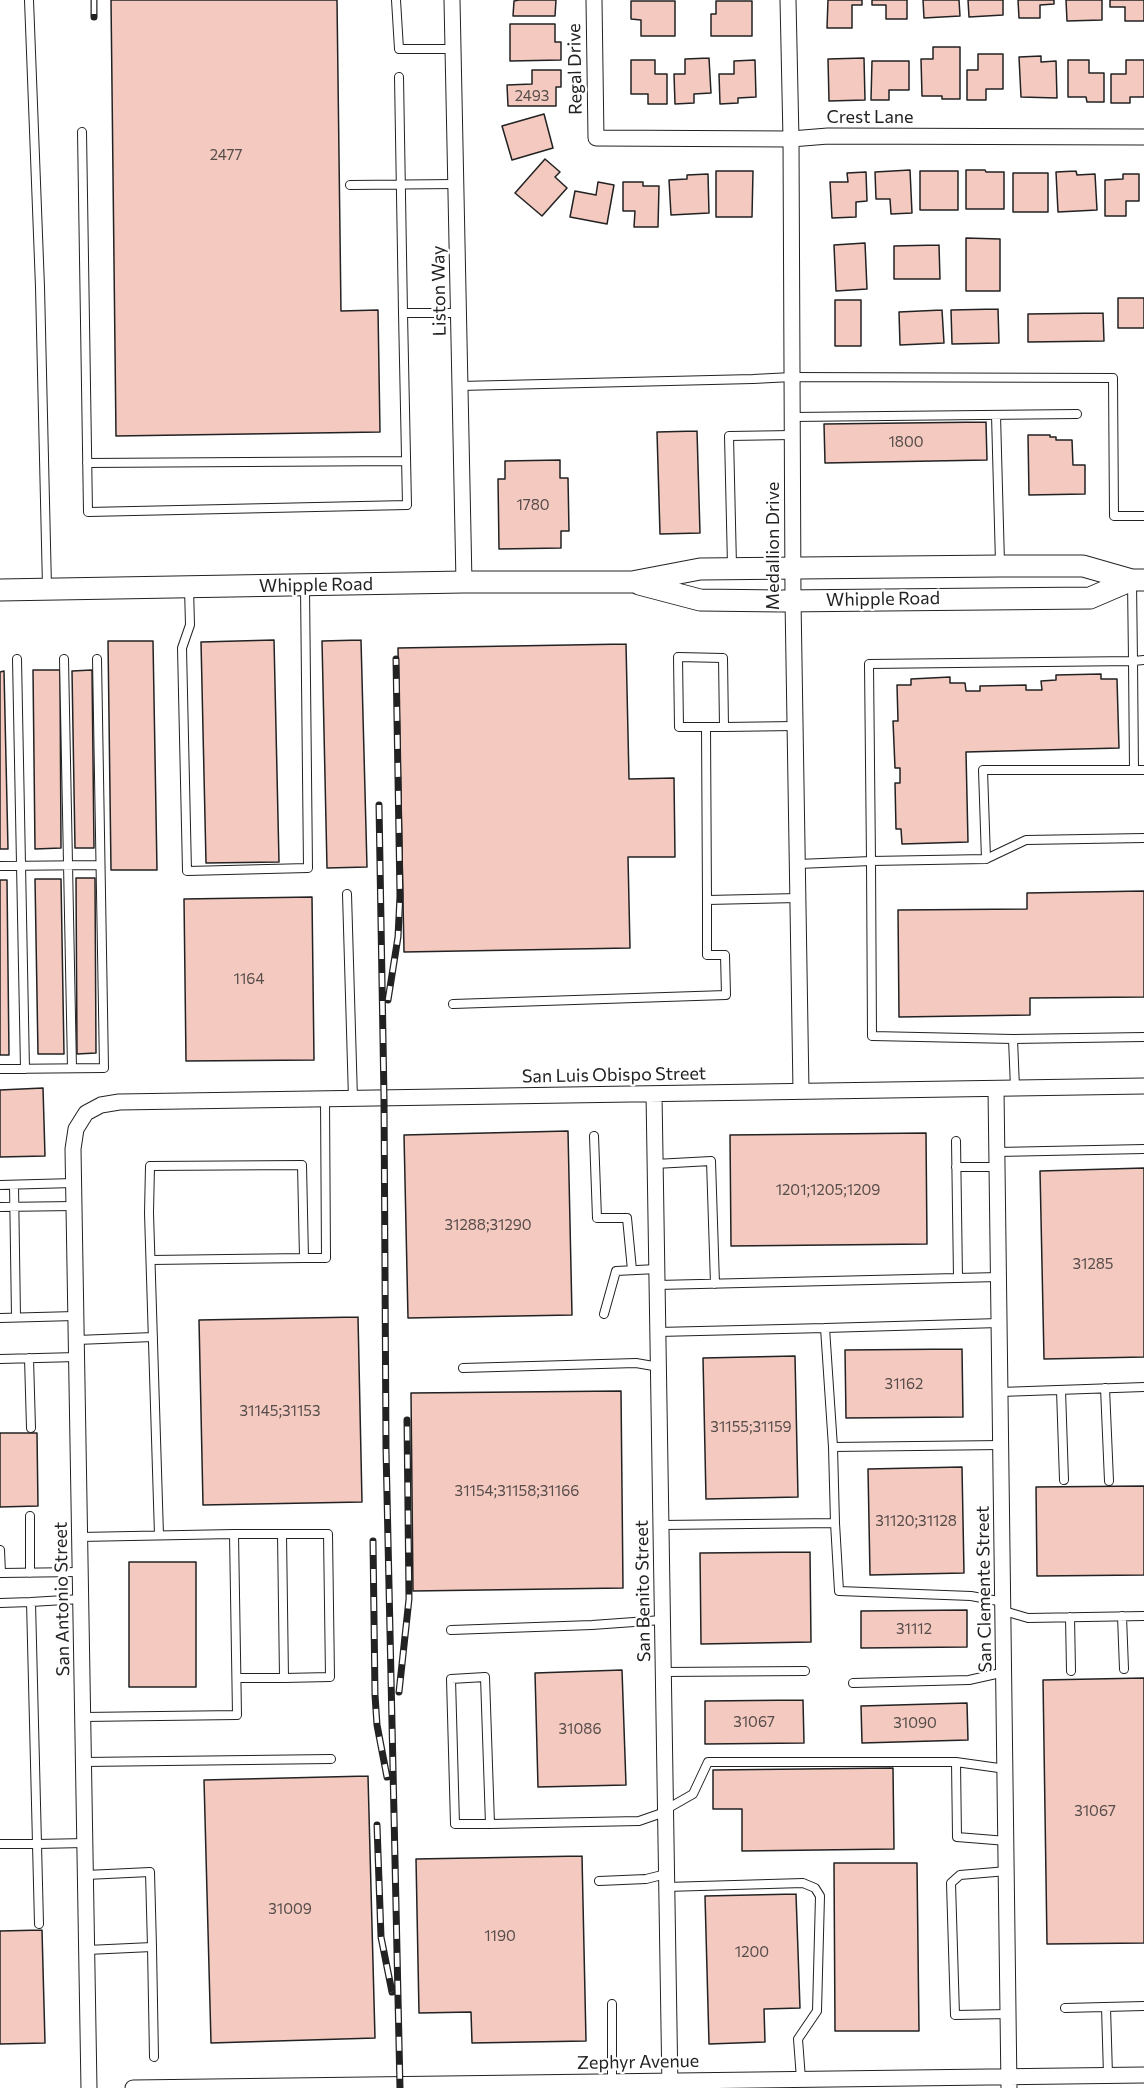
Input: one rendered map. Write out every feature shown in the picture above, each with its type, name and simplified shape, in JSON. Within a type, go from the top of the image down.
[{"type":"main road","name":"Whipple Road","points":[[0,590],[464,582],[632,582],[700,569],[1000,566],[1083,566],[1138,580]]},
{"type":"main road","name":"Whipple Road","points":[[632,582],[700,600],[793,600],[1090,598],[1138,580]]},
{"type":"street","name":"Liston Way","points":[[452,0],[464,582]]},
{"type":"street","name":"Regal Drive","points":[[594,0],[596,138]]},
{"type":"street","name":"Medallion Drive","points":[[788,0],[791,139],[793,600],[801,1091]]},
{"type":"street","name":"Crest Lane","points":[[596,138],[1144,137]]},
{"type":"street","name":"San Luis Obispo Street","points":[[86,1113],[101,1105],[119,1102],[1144,1086]]},
{"type":"street","name":"San Clemente Street","points":[[996,1089],[1010,2082]]},
{"type":"street","name":"San Benito Street","points":[[654,1094],[670,2084]]},
{"type":"street","name":"San Antonio Street","points":[[86,1113],[76,1129],[73,1149],[89,2088]]},
{"type":"street","name":"Zephyr Avenue","points":[[133,2088],[612,2082],[670,2084],[801,2079],[1010,2082],[1144,2074]]},
{"type":"lane","points":[[29,0],[47,589]]},
{"type":"lane","points":[[396,0],[399,49],[453,49]]},
{"type":"lane","points":[[82,132],[88,512],[407,505],[399,77]]},
{"type":"lane","points":[[350,185],[456,184]]},
{"type":"lane","points":[[403,313],[459,313]]},
{"type":"lane","points":[[460,386],[753,380],[792,377],[1113,378],[1114,516],[1144,516]]},
{"type":"lane","points":[[792,417],[1077,414]]},
{"type":"lane","points":[[996,415],[1000,566]]},
{"type":"lane","points":[[732,569],[729,436],[792,435]]},
{"type":"lane","points":[[87,463],[406,461]]},
{"type":"lane","points":[[1134,770],[1133,661],[1138,580]]},
{"type":"lane","points":[[189,587],[190,625],[182,648],[187,871],[308,868],[305,585]]},
{"type":"lane","points":[[724,727],[723,658],[678,657],[679,727],[706,728],[795,726]]},
{"type":"lane","points":[[0,1070],[104,1068],[97,658]]},
{"type":"lane","points":[[17,659],[25,1069]]},
{"type":"lane","points":[[64,659],[72,1068]]},
{"type":"lane","points":[[1144,660],[869,664],[872,1036],[1013,1039],[1144,1037]]},
{"type":"lane","points":[[453,1004],[726,995],[725,955],[707,955],[706,728]]},
{"type":"lane","points":[[986,859],[982,771],[1144,770]]},
{"type":"lane","points":[[798,864],[986,859],[1026,840],[1144,838]]},
{"type":"lane","points":[[0,866],[100,865]]},
{"type":"lane","points":[[347,894],[353,1099]]},
{"type":"lane","points":[[707,900],[798,898]]},
{"type":"lane","points":[[1013,1039],[1015,1088]]},
{"type":"lane","points":[[151,1260],[326,1258],[324,1099]]},
{"type":"lane","points":[[594,1136],[597,1218],[627,1218],[632,1270]]},
{"type":"lane","points":[[956,1141],[957,1278]]},
{"type":"lane","points":[[956,1167],[997,1159],[1144,1149]]},
{"type":"lane","points":[[655,1164],[711,1161],[715,1284]]},
{"type":"lane","points":[[159,1535],[150,1166],[302,1165],[304,1258]]},
{"type":"lane","points":[[0,1185],[74,1183]]},
{"type":"lane","points":[[14,1185],[16,1317]]},
{"type":"lane","points":[[0,1207],[74,1206]]},
{"type":"lane","points":[[604,1314],[616,1271],[632,1270],[657,1277],[715,1284],[999,1277]]},
{"type":"lane","points":[[0,1318],[75,1316]]},
{"type":"lane","points":[[658,1332],[999,1323]]},
{"type":"lane","points":[[825,1328],[839,1591],[971,1596],[1004,1606],[1028,1618],[1144,1616]]},
{"type":"lane","points":[[77,1340],[153,1337]]},
{"type":"lane","points":[[0,1359],[77,1357]]},
{"type":"lane","points":[[29,1358],[31,1428]]},
{"type":"lane","points":[[463,1368],[636,1364],[659,1368]]},
{"type":"lane","points":[[1000,1392],[1144,1387]]},
{"type":"lane","points":[[1105,1388],[1109,1481]]},
{"type":"lane","points":[[1061,1390],[1064,1480]]},
{"type":"lane","points":[[833,1447],[1001,1445]]},
{"type":"lane","points":[[30,1516],[30,1572]]},
{"type":"lane","points":[[662,1525],[835,1523]]},
{"type":"lane","points":[[83,1717],[237,1715],[234,1534]]},
{"type":"lane","points":[[282,1534],[284,1678]]},
{"type":"lane","points":[[80,1537],[328,1534],[330,1677],[237,1678]]},
{"type":"lane","points":[[0,1550],[1,1573],[81,1572]]},
{"type":"lane","points":[[0,1603],[81,1599]]},
{"type":"lane","points":[[31,1602],[39,1924]]},
{"type":"lane","points":[[1122,1616],[1124,1669]]},
{"type":"lane","points":[[1070,1617],[1071,1671]]},
{"type":"lane","points":[[452,1630],[662,1620]]},
{"type":"lane","points":[[663,1672],[805,1671]]},
{"type":"lane","points":[[853,1683],[969,1680],[1005,1672]]},
{"type":"lane","points":[[490,1824],[485,1677],[451,1678],[455,1824],[490,1824],[639,1821],[665,1811],[693,1794],[708,1762],[956,1762],[1006,1769]]},
{"type":"lane","points":[[84,1762],[331,1759]]},
{"type":"lane","points":[[956,1762],[957,1837],[1007,1841]]},
{"type":"lane","points":[[0,1844],[85,1843]]},
{"type":"lane","points":[[1007,1871],[960,1875],[951,1883],[955,2015],[1010,2014]]},
{"type":"lane","points":[[86,1875],[150,1872],[154,2057]]},
{"type":"lane","points":[[599,1881],[646,1879],[803,1883],[815,1887],[820,1896],[817,2011],[798,2039],[801,2079]]},
{"type":"lane","points":[[87,1950],[152,1947]]},
{"type":"lane","points":[[612,2004],[612,2082]]},
{"type":"lane","points":[[1065,2008],[1144,2006]]},
{"type":"lane","points":[[1106,2007],[1108,2075]]},
{"type":"building","points":[[111,0],[337,0],[341,311],[378,310],[380,432],[116,436]]},
{"type":"building","points":[[556,0],[555,16],[513,16],[514,1]]},
{"type":"building","points":[[828,0],[862,0],[862,5],[852,5],[852,28],[827,28]]},
{"type":"building","points":[[872,0],[907,0],[907,19],[886,19],[886,5],[872,5]]},
{"type":"building","points":[[923,0],[959,0],[960,16],[924,18]]},
{"type":"building","points":[[968,0],[1003,0],[1003,15],[969,17]]},
{"type":"building","points":[[1018,0],[1054,0],[1054,4],[1040,5],[1040,18],[1019,18]]},
{"type":"building","points":[[1066,0],[1102,0],[1102,20],[1067,21]]},
{"type":"building","points":[[1110,0],[1144,0],[1144,21],[1125,21],[1125,7],[1110,7]]},
{"type":"building","points":[[631,1],[675,1],[675,36],[641,36],[641,20],[631,19]]},
{"type":"building","points":[[716,1],[752,1],[752,36],[711,36],[711,14],[716,14]]},
{"type":"building","points":[[510,24],[555,24],[555,42],[561,42],[561,60],[510,61]]},
{"type":"building","points":[[933,47],[960,47],[960,99],[922,96],[921,59],[933,59]]},
{"type":"building","points":[[978,54],[1003,54],[1003,89],[986,89],[986,100],[967,100],[967,70],[978,70]]},
{"type":"building","points":[[1041,56],[1041,62],[1056,61],[1057,98],[1021,97],[1019,57]]},
{"type":"building","points":[[709,58],[711,93],[694,94],[694,103],[675,104],[674,74],[685,74],[685,59]]},
{"type":"building","points":[[864,58],[865,100],[829,101],[828,59]]},
{"type":"building","points":[[631,60],[655,60],[655,74],[667,74],[667,104],[648,104],[648,94],[631,94]]},
{"type":"building","points":[[755,60],[756,97],[738,98],[738,103],[720,104],[719,74],[734,74],[734,61]]},
{"type":"building","points":[[1068,60],[1089,60],[1089,73],[1104,73],[1104,102],[1087,102],[1086,97],[1068,97]]},
{"type":"building","points":[[1126,60],[1144,60],[1144,97],[1130,97],[1130,103],[1111,103],[1111,74],[1126,74]]},
{"type":"building","points":[[872,61],[909,61],[909,90],[889,90],[889,100],[871,100]]},
{"type":"building","points":[[532,70],[561,70],[561,87],[556,87],[556,106],[508,106],[507,85],[532,84]]},
{"type":"building","points":[[544,114],[553,148],[512,160],[502,126]]},
{"type":"building","points":[[545,159],[560,172],[555,177],[567,188],[542,216],[515,193]]},
{"type":"building","points":[[910,170],[912,213],[891,214],[890,199],[876,199],[875,172]]},
{"type":"building","points":[[966,170],[1004,172],[1004,209],[966,209]]},
{"type":"building","points":[[716,171],[753,171],[752,217],[716,217]]},
{"type":"building","points":[[920,171],[958,171],[958,210],[920,210]]},
{"type":"building","points":[[1076,171],[1077,175],[1095,174],[1097,210],[1058,212],[1056,172]]},
{"type":"building","points":[[866,172],[867,201],[856,202],[856,217],[832,218],[830,182],[848,182],[847,173]]},
{"type":"building","points":[[1013,173],[1048,173],[1048,212],[1013,212]]},
{"type":"building","points":[[708,174],[709,213],[671,215],[669,180],[687,179],[687,175]]},
{"type":"building","points":[[1123,174],[1139,174],[1139,201],[1126,201],[1126,216],[1105,216],[1105,180],[1123,179]]},
{"type":"building","points":[[598,182],[614,185],[607,224],[570,217],[575,191],[596,195]]},
{"type":"building","points":[[623,182],[643,182],[643,186],[659,186],[658,227],[634,227],[635,211],[623,211]]},
{"type":"building","points":[[966,238],[1000,239],[1000,291],[966,291]]},
{"type":"building","points":[[865,243],[867,289],[836,291],[834,245]]},
{"type":"building","points":[[939,245],[940,279],[894,279],[894,246]]},
{"type":"building","points":[[1118,298],[1144,298],[1144,328],[1118,328]]},
{"type":"building","points":[[835,300],[861,300],[861,346],[835,346]]},
{"type":"building","points":[[998,309],[999,343],[952,344],[951,310]]},
{"type":"building","points":[[942,310],[944,343],[900,345],[899,312]]},
{"type":"building","points":[[1103,313],[1104,341],[1028,342],[1028,314]]},
{"type":"building","points":[[986,422],[987,460],[825,463],[824,424]]},
{"type":"building","points":[[697,431],[700,533],[660,534],[657,432]]},
{"type":"building","points":[[1028,435],[1050,435],[1050,437],[1056,437],[1056,440],[1072,440],[1073,465],[1085,465],[1085,494],[1029,495]]},
{"type":"building","points":[[560,460],[560,478],[568,478],[569,531],[561,531],[561,548],[499,549],[498,479],[505,479],[505,461]]},
{"type":"building","points":[[274,640],[279,862],[206,863],[201,642]]},
{"type":"building","points":[[361,640],[367,867],[327,868],[322,641]]},
{"type":"building","points":[[108,641],[153,641],[157,870],[111,870]]},
{"type":"building","points":[[626,644],[629,779],[674,778],[675,857],[628,857],[630,948],[404,952],[398,648]]},
{"type":"building","points":[[33,670],[60,670],[61,848],[35,849]]},
{"type":"building","points":[[92,670],[94,848],[75,848],[72,671]]},
{"type":"building","points":[[4,671],[8,849],[0,849],[0,672]]},
{"type":"building","points":[[1101,674],[1101,679],[1117,679],[1119,748],[966,752],[968,842],[902,844],[901,829],[896,829],[895,783],[900,783],[900,768],[895,768],[893,721],[898,721],[897,685],[911,685],[911,679],[950,677],[950,683],[965,683],[966,691],[980,691],[980,686],[1026,685],[1026,690],[1042,690],[1041,681],[1056,680],[1056,675]]},
{"type":"building","points":[[76,878],[95,878],[96,1053],[77,1054]]},
{"type":"building","points":[[35,879],[61,879],[64,1054],[38,1054]]},
{"type":"building","points":[[0,880],[7,880],[9,1055],[0,1055]]},
{"type":"building","points":[[1144,891],[1144,997],[1030,998],[1030,1015],[899,1017],[898,910],[1027,909],[1027,893]]},
{"type":"building","points":[[312,897],[314,1060],[186,1061],[184,899]]},
{"type":"building","points":[[43,1088],[45,1156],[0,1157],[0,1090]]},
{"type":"building","points":[[568,1131],[572,1315],[408,1318],[404,1135]]},
{"type":"building","points":[[926,1133],[927,1244],[731,1246],[730,1135]]},
{"type":"building","points":[[1144,1168],[1144,1357],[1044,1359],[1040,1171]]},
{"type":"building","points":[[358,1317],[362,1502],[203,1505],[199,1320]]},
{"type":"building","points":[[962,1349],[963,1417],[846,1418],[845,1350]]},
{"type":"building","points":[[795,1356],[798,1497],[706,1499],[703,1358]]},
{"type":"building","points":[[621,1391],[623,1588],[413,1591],[411,1393]]},
{"type":"building","points":[[0,1433],[37,1433],[38,1506],[0,1507]]},
{"type":"building","points":[[962,1467],[964,1573],[870,1575],[868,1469]]},
{"type":"building","points":[[1144,1486],[1144,1575],[1037,1576],[1036,1487]]},
{"type":"building","points":[[810,1552],[811,1642],[701,1644],[700,1553]]},
{"type":"building","points":[[129,1562],[196,1562],[196,1687],[129,1687]]},
{"type":"building","points":[[967,1610],[967,1647],[861,1648],[861,1611]]},
{"type":"building","points":[[622,1670],[626,1785],[538,1787],[535,1673]]},
{"type":"building","points":[[1144,1678],[1144,1943],[1047,1944],[1043,1680]]},
{"type":"building","points":[[803,1700],[804,1743],[705,1744],[705,1701]]},
{"type":"building","points":[[967,1703],[968,1740],[862,1743],[861,1706]]},
{"type":"building","points":[[893,1768],[894,1849],[742,1851],[742,1809],[713,1809],[713,1770]]},
{"type":"building","points":[[368,1776],[375,2038],[211,2043],[204,1780]]},
{"type":"building","points":[[582,1856],[586,2041],[472,2043],[471,2012],[419,2013],[416,1859]]},
{"type":"building","points":[[834,1863],[917,1863],[919,2031],[835,2031]]},
{"type":"building","points":[[796,1894],[800,2008],[764,2009],[765,2042],[709,2044],[705,1896]]},
{"type":"building","points":[[42,1930],[45,2043],[0,2044],[0,1931]]},
{"type":"railway","points":[[94,0],[94,17]]},
{"type":"railway","points":[[388,1000],[398,937],[400,896],[396,659]]},
{"type":"railway","points":[[379,805],[384,1098],[386,1449],[400,2088]]},
{"type":"railway","points":[[399,1692],[409,1599],[407,1420]]},
{"type":"railway","points":[[373,1541],[375,1695],[377,1725],[387,1777]]},
{"type":"railway","points":[[377,1825],[381,1937],[392,1992]]}]
